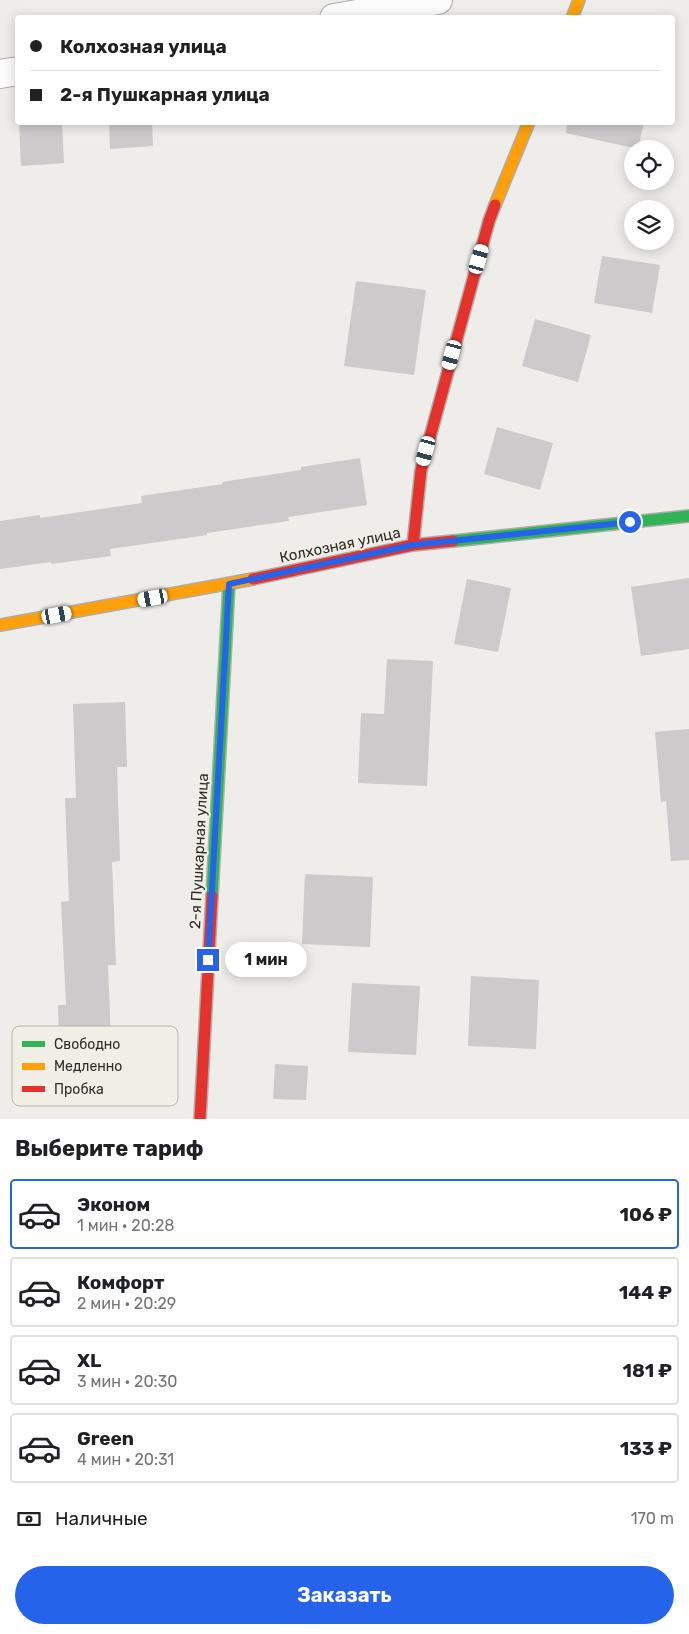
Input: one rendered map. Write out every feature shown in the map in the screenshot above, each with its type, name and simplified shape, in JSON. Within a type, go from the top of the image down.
[{"type":"street","points":[[351,15],[438,0]]},
{"type":"street","points":[[573,15],[579,0]]},
{"type":"street","points":[[0,74],[15,72]]},
{"type":"street","points":[[413,545],[420,470],[489,221],[528,125]]},
{"type":"street","name":"Колхозная улица","points":[[0,625],[229,584],[413,545],[689,516]]},
{"type":"street","name":"2-я Пушкарная улица","points":[[200,1119],[229,584]]},
{"type":"building","points":[[19,125],[62,125],[64,163],[21,166]]},
{"type":"building","points":[[109,125],[152,125],[153,146],[110,149]]},
{"type":"building","points":[[567,125],[643,125],[640,140],[624,140],[624,146],[566,133]]},
{"type":"building","points":[[602,256],[660,265],[652,313],[594,303]]},
{"type":"building","points":[[356,281],[426,290],[414,375],[344,366]]},
{"type":"building","points":[[535,319],[591,335],[578,382],[522,366]]},
{"type":"building","points":[[497,427],[553,443],[540,490],[484,474]]},
{"type":"building","points":[[360,458],[367,505],[288,517],[289,521],[110,549],[111,556],[0,569],[0,521],[40,515],[40,518],[142,503],[141,496],[223,484],[222,482],[301,470],[301,467]]},
{"type":"building","points":[[689,578],[689,649],[641,656],[631,587]]},
{"type":"building","points":[[467,579],[511,588],[498,652],[454,644]]},
{"type":"building","points":[[387,659],[433,661],[427,786],[358,783],[361,713],[384,714]]},
{"type":"building","points":[[125,702],[127,767],[117,767],[120,861],[112,862],[116,965],[108,965],[110,1026],[59,1026],[58,1005],[66,1005],[61,902],[69,901],[65,798],[76,798],[73,704]]},
{"type":"building","points":[[689,729],[689,860],[671,861],[666,801],[661,802],[655,732]]},
{"type":"building","points":[[305,874],[373,877],[370,947],[302,944]]},
{"type":"building","points":[[471,976],[539,980],[536,1049],[468,1046]]},
{"type":"building","points":[[352,983],[420,986],[416,1055],[348,1052]]},
{"type":"building","points":[[275,1064],[308,1066],[306,1100],[273,1099]]},
{"type":"traffic: fast","points":[[453,541],[689,516]]},
{"type":"traffic: fast","points":[[212,896],[229,584]]},
{"type":"traffic: slow","points":[[573,15],[579,0]]},
{"type":"traffic: slow","points":[[495,205],[528,125]]},
{"type":"traffic: slow","points":[[0,625],[253,579]]},
{"type":"traffic: jam","points":[[413,545],[421,470],[495,205]]},
{"type":"traffic: jam","points":[[253,579],[413,545],[453,541]]},
{"type":"traffic: jam","points":[[200,1119],[212,896]]},
{"type":"route","points":[[208,960],[229,584],[413,545],[630,522]]}]
